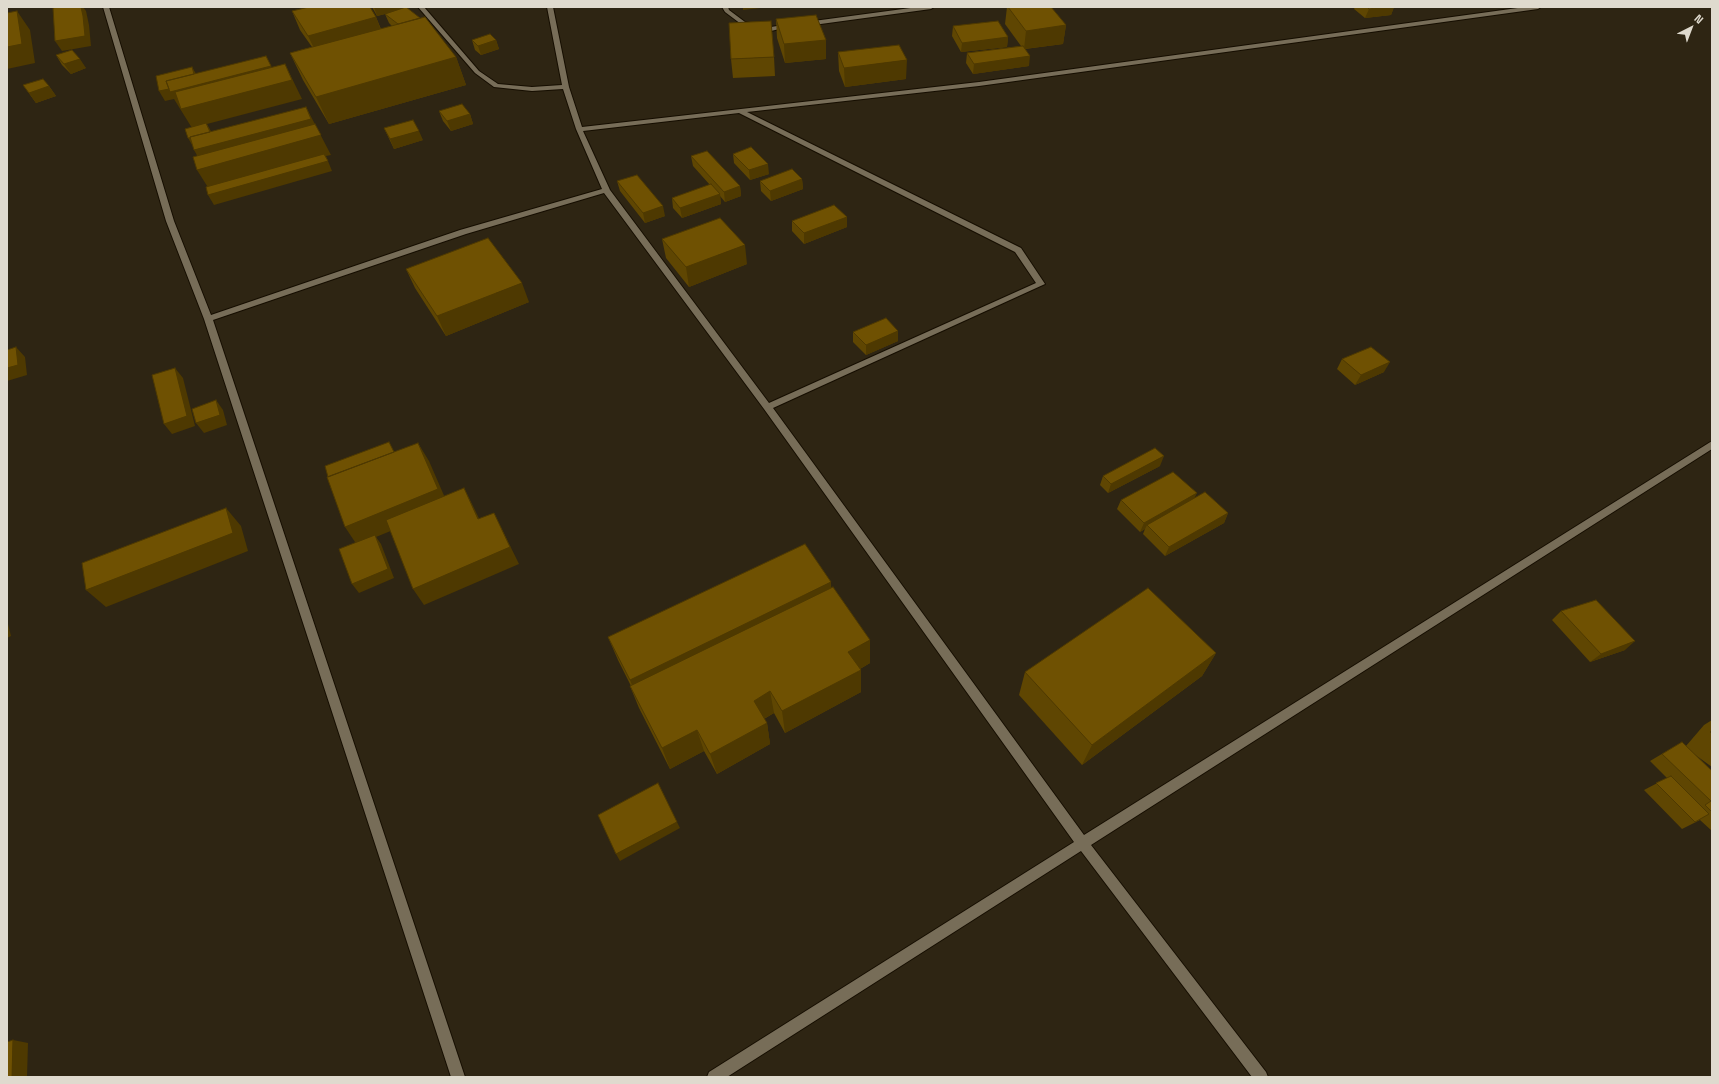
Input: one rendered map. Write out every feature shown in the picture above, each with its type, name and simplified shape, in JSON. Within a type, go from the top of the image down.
[{"type":"street","points":[[106,7],[170,220],[208,318],[458,1077]]},
{"type":"street","points":[[421,7],[464,54],[477,72],[496,86],[532,89],[566,87]]},
{"type":"street","points":[[550,7],[566,87],[578,129],[606,190],[767,407],[1083,844],[1261,1077]]},
{"type":"street","points":[[725,7],[726,11],[743,23],[771,29],[794,26]]},
{"type":"street","points":[[802,25],[931,7]]},
{"type":"street","points":[[578,129],[978,84],[1538,7]]},
{"type":"street","points":[[740,111],[1018,250],[1041,284],[767,407]]},
{"type":"street","points":[[208,318],[463,232],[606,190]]},
{"type":"street","points":[[714,1077],[1712,444]]},
{"type":"building","points":[[81,7],[85,36],[55,41],[53,8]]},
{"type":"building","points":[[309,7],[370,7],[376,17],[308,36],[292,11]]},
{"type":"building","points":[[406,7],[420,18],[398,24],[385,14]]},
{"type":"building","points":[[1008,7],[1051,7],[1066,25],[1026,31]]},
{"type":"building","points":[[1367,7],[1382,7],[1369,9]]},
{"type":"building","points":[[17,11],[22,44],[7,47],[7,13]]},
{"type":"building","points":[[816,15],[826,40],[784,44],[776,19]]},
{"type":"building","points":[[425,17],[456,57],[316,97],[290,53]]},
{"type":"building","points":[[771,21],[774,57],[731,59],[729,23]]},
{"type":"building","points":[[998,21],[1008,37],[962,43],[953,26]]},
{"type":"building","points":[[490,34],[496,40],[478,46],[472,40]]},
{"type":"building","points":[[899,45],[907,60],[844,68],[838,52]]},
{"type":"building","points":[[1023,46],[1030,56],[974,64],[967,53]]},
{"type":"building","points":[[72,50],[80,59],[64,64],[56,55]]},
{"type":"building","points":[[266,56],[271,66],[170,92],[166,81]]},
{"type":"building","points":[[285,64],[292,80],[181,109],[175,92]]},
{"type":"building","points":[[192,67],[194,74],[166,81],[169,89],[159,91],[156,76]]},
{"type":"building","points":[[43,79],[49,86],[29,93],[23,85]]},
{"type":"building","points":[[462,104],[470,114],[447,121],[439,111]]},
{"type":"building","points":[[306,107],[311,119],[194,150],[190,137]]},
{"type":"building","points":[[413,120],[419,131],[390,139],[384,128]]},
{"type":"building","points":[[206,123],[210,132],[188,138],[185,129]]},
{"type":"building","points":[[315,124],[321,135],[197,170],[193,157]]},
{"type":"building","points":[[751,147],[768,164],[749,170],[733,154]]},
{"type":"building","points":[[707,151],[740,186],[724,192],[691,156]]},
{"type":"building","points":[[324,154],[328,161],[208,195],[206,187]]},
{"type":"building","points":[[792,169],[802,179],[770,191],[760,181]]},
{"type":"building","points":[[637,175],[663,206],[643,213],[617,181]]},
{"type":"building","points":[[711,184],[720,194],[680,208],[672,198]]},
{"type":"building","points":[[834,205],[847,217],[804,233],[792,221]]},
{"type":"building","points":[[720,218],[745,245],[686,267],[662,239]]},
{"type":"building","points":[[488,238],[522,283],[437,316],[406,269]]},
{"type":"building","points":[[886,318],[898,331],[866,345],[853,332]]},
{"type":"building","points":[[16,347],[18,365],[7,368],[7,350]]},
{"type":"building","points":[[1371,347],[1390,362],[1361,375],[1342,359]]},
{"type":"building","points":[[175,368],[187,416],[164,424],[152,375]]},
{"type":"building","points":[[216,400],[220,415],[196,423],[192,409]]},
{"type":"building","points":[[389,442],[394,452],[328,477],[325,466]]},
{"type":"building","points":[[418,443],[438,489],[345,527],[327,477]]},
{"type":"building","points":[[1155,448],[1164,456],[1111,484],[1103,476]]},
{"type":"building","points":[[1173,472],[1197,493],[1144,523],[1121,500]]},
{"type":"building","points":[[464,488],[478,519],[494,513],[510,547],[413,589],[386,520]]},
{"type":"building","points":[[1205,492],[1228,513],[1169,547],[1147,525]]},
{"type":"building","points":[[226,508],[233,533],[86,590],[82,563]]},
{"type":"building","points":[[375,535],[388,569],[352,584],[339,549]]},
{"type":"building","points":[[805,544],[831,582],[630,680],[608,637]]},
{"type":"building","points":[[833,587],[870,640],[848,652],[861,670],[782,711],[770,691],[754,701],[767,723],[710,754],[697,730],[662,748],[630,686]]},
{"type":"building","points":[[1148,588],[1216,653],[1092,745],[1025,672]]},
{"type":"building","points":[[1596,600],[1635,641],[1601,654],[1561,611]]},
{"type":"building","points":[[1682,742],[1712,771],[1712,812],[1705,805],[1711,801],[1662,754]]},
{"type":"building","points":[[1671,776],[1709,814],[1695,822],[1656,783]]},
{"type":"building","points":[[658,783],[677,822],[616,854],[598,815]]},
{"type":"building","points":[[13,1040],[12,1077],[7,1077],[7,1042]]}]
